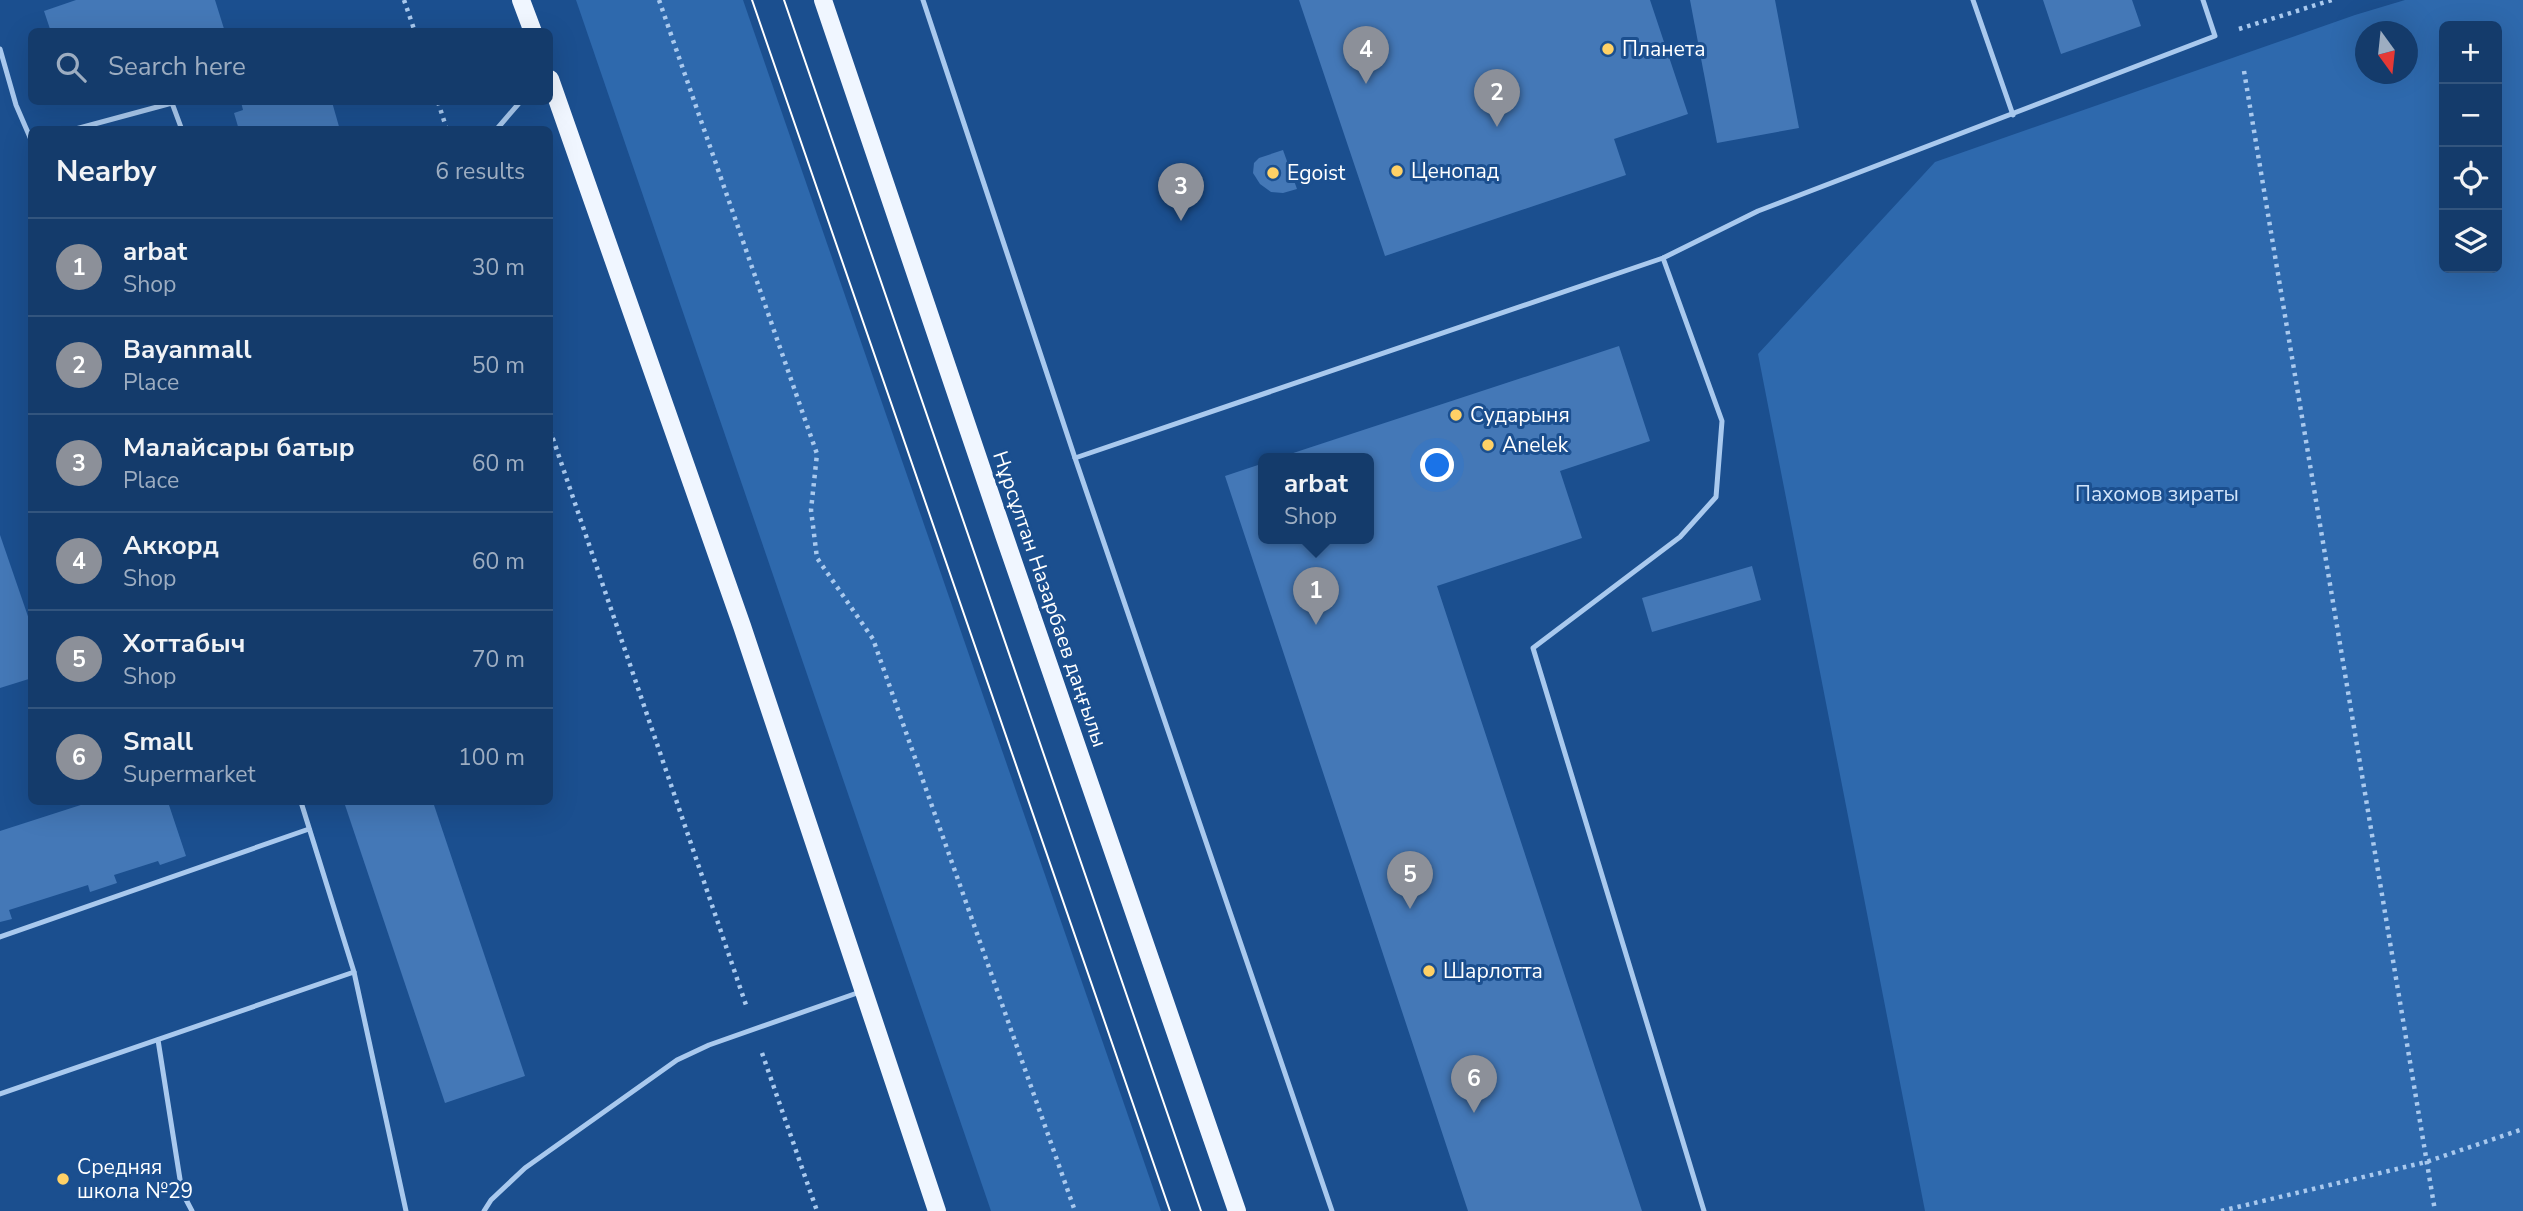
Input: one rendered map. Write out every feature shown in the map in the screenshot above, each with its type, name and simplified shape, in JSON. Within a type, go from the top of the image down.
[{"type":"main road","points":[[521,0],[532,28]]},
{"type":"main road","name":"Нұрсұлтан Назарбаев даңғылы","points":[[823,0],[1237,1211]]},
{"type":"main road","points":[[553,88],[741,626],[937,1211]]},
{"type":"lane","points":[[923,0],[1075,458],[1332,1211]]},
{"type":"lane","points":[[1973,0],[2012,115]]},
{"type":"lane","points":[[1075,458],[1663,258],[1758,211],[2216,36],[2203,0]]},
{"type":"lane","points":[[0,49],[16,105],[28,134]]},
{"type":"lane","points":[[87,126],[165,105]]},
{"type":"lane","points":[[173,105],[181,126]]},
{"type":"lane","points":[[499,126],[517,105]]},
{"type":"lane","points":[[1663,258],[1722,421],[1716,497],[1680,537],[1533,648],[1704,1211]]},
{"type":"lane","points":[[301,805],[354,972],[406,1211]]},
{"type":"lane","points":[[0,937],[309,829]]},
{"type":"lane","points":[[0,1094],[354,972]]},
{"type":"lane","points":[[484,1211],[491,1200],[525,1168],[677,1060],[709,1045],[863,990]]},
{"type":"lane","points":[[158,1040],[182,1192],[192,1211]]},
{"type":"path","points":[[404,0],[414,28]]},
{"type":"path","points":[[659,0],[817,454],[811,510],[817,558],[873,639],[1075,1211]]},
{"type":"path","points":[[2216,36],[2332,0]]},
{"type":"path","points":[[2244,71],[2435,1211]]},
{"type":"path","points":[[439,105],[446,126]]},
{"type":"path","points":[[553,439],[817,1211]]},
{"type":"path","points":[[2221,1211],[2427,1162],[2523,1129]]},
{"type":"green space","points":[[576,0],[743,0],[1161,1211],[991,1211]]},
{"type":"green space","name":"Пахомов зираты","points":[[2405,0],[2523,0],[2523,1211],[1925,1211],[1758,354],[1935,162],[2355,15]]},
{"type":"building","points":[[76,0],[215,0],[224,28],[50,28],[44,11]]},
{"type":"building","points":[[1299,0],[1650,0],[1688,114],[1614,139],[1626,175],[1385,256]]},
{"type":"building","points":[[1690,0],[1775,0],[1799,128],[1717,143]]},
{"type":"building","points":[[2043,0],[2132,0],[2141,26],[2061,54]]},
{"type":"building","points":[[242,105],[333,105],[339,126],[238,126],[234,113],[243,110]]},
{"type":"building","points":[[1283,150],[1297,189],[1283,193],[1271,192],[1260,184],[1253,173],[1254,163],[1259,158]]},
{"type":"building","points":[[1619,346],[1650,441],[1560,471],[1582,538],[1437,586],[1642,1211],[1468,1211],[1225,476],[1258,465],[1258,544],[1374,544],[1374,453],[1293,453]]},
{"type":"building","points":[[0,535],[28,616],[28,679],[0,688]]},
{"type":"building","points":[[1752,566],[1761,600],[1652,632],[1642,598]]},
{"type":"building","points":[[81,805],[169,805],[186,856],[160,865],[158,861],[114,875],[117,883],[90,892],[88,885],[9,910],[12,919],[0,922],[0,831]]},
{"type":"building","points":[[345,805],[434,805],[525,1076],[445,1103]]},
{"type":"tram line","points":[[752,0],[1170,1211]]},
{"type":"tram line","points":[[784,0],[1201,1211]]},
{"type":"place","name":"Планета","points":[[1608,49]]},
{"type":"place","name":"Аккорд","points":[[1366,84]]},
{"type":"place","name":"Bayanmall","points":[[1497,127]]},
{"type":"place","name":"Ценопад","points":[[1397,171]]},
{"type":"place","name":"Egoist","points":[[1273,173]]},
{"type":"place","name":"Малайсары батыр","points":[[1181,221]]},
{"type":"place","name":"Сударыня","points":[[1456,415]]},
{"type":"place","name":"Anelek","points":[[1488,445]]},
{"type":"place","name":"arbat","points":[[1316,625]]},
{"type":"place","name":"Хоттабыч","points":[[1410,909]]},
{"type":"place","name":"Шарлотта","points":[[1429,971]]},
{"type":"place","name":"Small","points":[[1474,1113]]},
{"type":"place","name":"Средняя школа №29","points":[[63,1179]]}]
